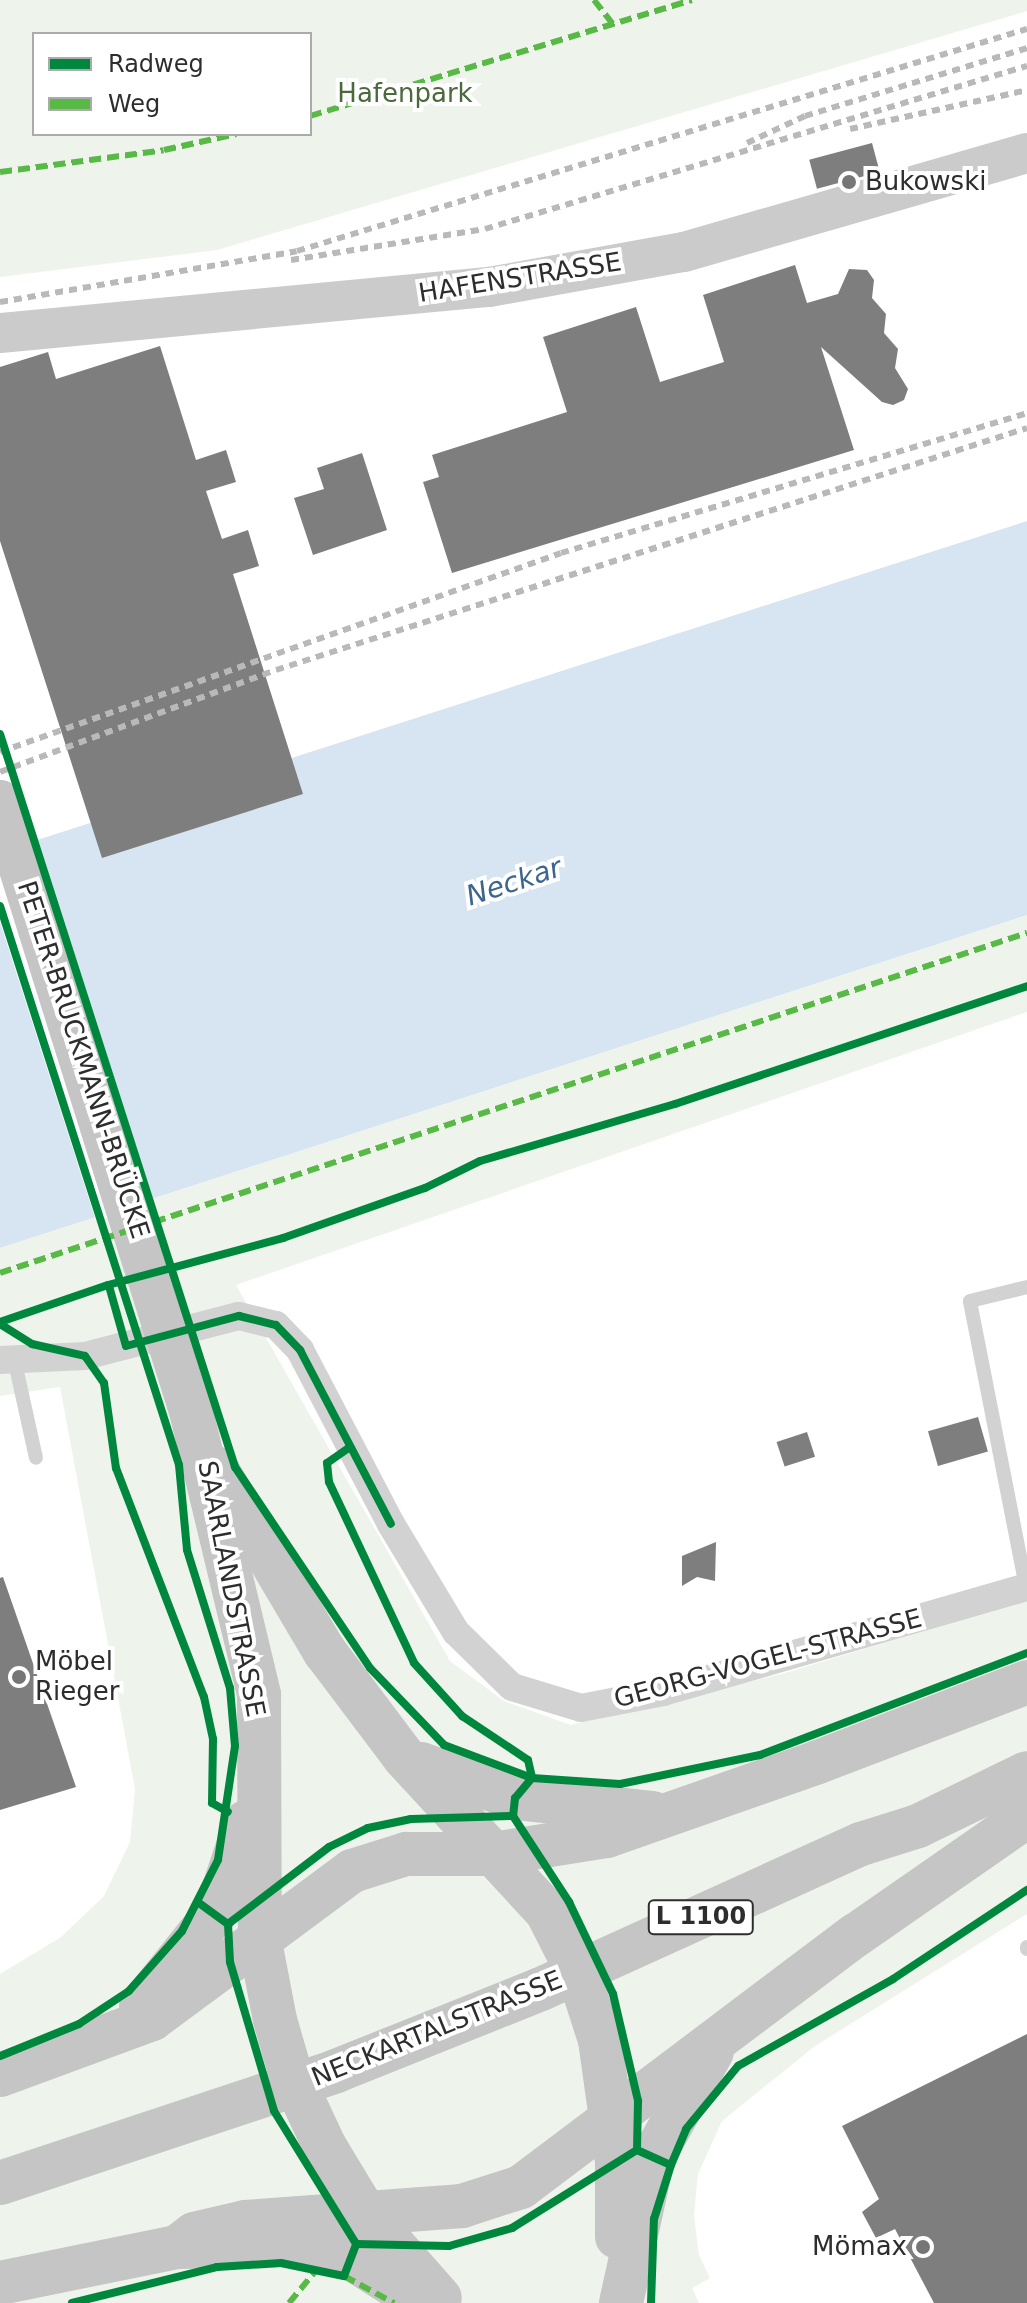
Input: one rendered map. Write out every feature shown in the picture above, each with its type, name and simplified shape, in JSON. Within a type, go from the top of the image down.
[{"type":"main road","name":"HAFENSTRASSE","points":[[0,333],[504,285],[684,252],[1027,153]]},
{"type":"main road","name":"PETER-BRUCKMANN-BRÜCKE","points":[[0,802],[197,1428]]},
{"type":"main road","name":"SAARLANDSTRASSE","points":[[197,1428],[325,1652],[404,1757],[547,1912],[579,1975],[600,2040],[617,2162],[620,2303]]},
{"type":"main road","name":"SAARLANDSTRASSE","points":[[197,1428],[210,1503],[259,1695],[260,1942],[275,2020],[290,2072],[325,2147],[365,2213],[444,2303]]},
{"type":"main road","points":[[0,2075],[152,2019],[352,1871],[406,1854],[493,1854],[607,1836],[660,1814],[818,1762],[1027,1682]]},
{"type":"main road","name":"NECKARTALSTRASSE","points":[[0,2183],[336,2071],[541,1989],[861,1844],[1027,1756]]},
{"type":"main road","points":[[404,1757],[515,1798],[660,1814]]},
{"type":"main road","points":[[119,2030],[216,1912],[261,1770]]},
{"type":"main road","name":"NECKARTALSTRASSE","points":[[861,1844],[918,1826],[1027,1773]]},
{"type":"main road","points":[[177,2247],[194,2234],[245,2222],[462,2206],[521,2187],[723,2033],[1027,1816]]},
{"type":"main road","points":[[620,2303],[653,2157],[723,2033]]},
{"type":"main road","points":[[0,2283],[177,2247],[285,2245],[351,2258],[422,2303]]},
{"type":"street","name":"GEORG-VOGEL-STRASSE","points":[[7,1359],[85,1356],[239,1316],[276,1325],[300,1350],[391,1524],[456,1632],[512,1687],[581,1708],[663,1692],[1026,1587]]},
{"type":"lane","points":[[1026,1587],[970,1301],[1027,1287]]},
{"type":"lane","points":[[7,1359],[36,1458]]},
{"type":"green space","name":"Hafenpark","points":[[0,0],[1027,0],[1027,11],[217,250],[0,277]]},
{"type":"green space","points":[[1027,915],[1027,1012],[236,1285],[450,1661],[504,1701],[571,1725],[785,1673],[1027,1600],[1027,1914],[815,2046],[722,2121],[698,2174],[694,2215],[699,2255],[710,2278],[692,2288],[699,2303],[0,2303],[0,1974],[61,1937],[104,1896],[130,1842],[135,1789],[60,1387],[0,1396],[0,1248]]},
{"type":"water","name":"Neckar","points":[[1027,521],[1027,915],[0,1248],[0,852]]},
{"type":"pier","points":[[37,836],[154,1202],[96,1221],[0,922],[0,848]]},
{"type":"building","points":[[872,143],[880,172],[817,189],[809,160]]},
{"type":"building","points":[[795,265],[807,303],[838,294],[849,269],[867,270],[874,280],[872,298],[886,314],[884,333],[898,349],[895,368],[908,389],[904,400],[893,405],[882,402],[821,347],[854,450],[452,573],[423,482],[439,477],[432,455],[567,412],[543,337],[636,307],[660,382],[724,362],[703,295]]},
{"type":"building","points":[[160,346],[196,460],[226,450],[236,482],[206,491],[222,539],[248,530],[259,566],[233,574],[303,794],[102,858],[0,541],[0,367],[48,352],[56,379]]},
{"type":"building","points":[[362,453],[387,530],[313,555],[294,498],[324,489],[317,468]]},
{"type":"building","points":[[978,1417],[988,1452],[938,1466],[928,1431]]},
{"type":"building","points":[[807,1432],[815,1457],[785,1467],[777,1442]]},
{"type":"building","points":[[716,1542],[715,1581],[697,1577],[682,1586],[682,1556]]},
{"type":"building","name":"Möbel Rieger","points":[[3,1577],[76,1787],[0,1810],[0,1578]]},
{"type":"building","points":[[1027,2034],[1027,2303],[934,2303],[895,2229],[876,2238],[862,2212],[879,2199],[842,2126]]},
{"type":"railway","points":[[0,302],[297,251],[1027,29]]},
{"type":"railway","points":[[747,143],[805,116],[1027,48]]},
{"type":"railway","points":[[291,260],[485,229],[1027,66]]},
{"type":"railway","points":[[850,129],[1027,90]]},
{"type":"railway","points":[[0,752],[561,553],[1027,413]]},
{"type":"railway","points":[[0,772],[276,670],[1027,428]]},
{"type":"marked path","points":[[594,0],[613,24]]},
{"type":"marked path","points":[[312,115],[692,0]]},
{"type":"marked path","points":[[0,172],[164,150],[227,136]]},
{"type":"marked path","points":[[0,1273],[1027,933]]},
{"type":"marked path","points":[[289,2303],[318,2268]]},
{"type":"marked path","points":[[344,2276],[394,2303]]},
{"type":"cycle path","points":[[0,734],[235,1467],[370,1668],[444,1745],[532,1778],[620,1784],[760,1755],[1027,1653]]},
{"type":"cycle path","points":[[0,906],[179,1465],[187,1550],[230,1688],[235,1746],[218,1860],[182,1931],[129,1991],[79,2024],[0,2056]]},
{"type":"cycle path","points":[[0,1322],[108,1285],[283,1238],[425,1188],[480,1161],[675,1104],[1027,986]]},
{"type":"cycle path","points":[[109,1286],[126,1346],[239,1316],[276,1325],[300,1350],[391,1524]]},
{"type":"cycle path","points":[[0,1324],[32,1344],[85,1356],[104,1383],[116,1468],[204,1697],[213,1739],[212,1803],[228,1812]]},
{"type":"cycle path","points":[[350,1447],[327,1463],[329,1482],[414,1663],[462,1716],[528,1760],[532,1778],[515,1798],[513,1816],[569,1902],[613,1994],[638,2101],[637,2150]]},
{"type":"cycle path","points":[[228,1924],[329,1847],[368,1828],[411,1819],[513,1816]]},
{"type":"cycle path","points":[[651,2303],[654,2219],[671,2165],[686,2129],[738,2066],[893,1979],[1027,1890]]},
{"type":"cycle path","points":[[199,1903],[228,1924],[230,1962],[274,2111],[356,2244]]},
{"type":"cycle path","points":[[72,2303],[217,2267],[281,2263],[344,2276],[356,2244],[449,2246],[512,2228],[637,2150],[671,2165]]},
{"type":"place","name":"Bukowski","points":[[849,182]]},
{"type":"place","name":"Möbel Rieger","points":[[19,1677]]},
{"type":"place","name":"Mömax","points":[[923,2247]]}]
